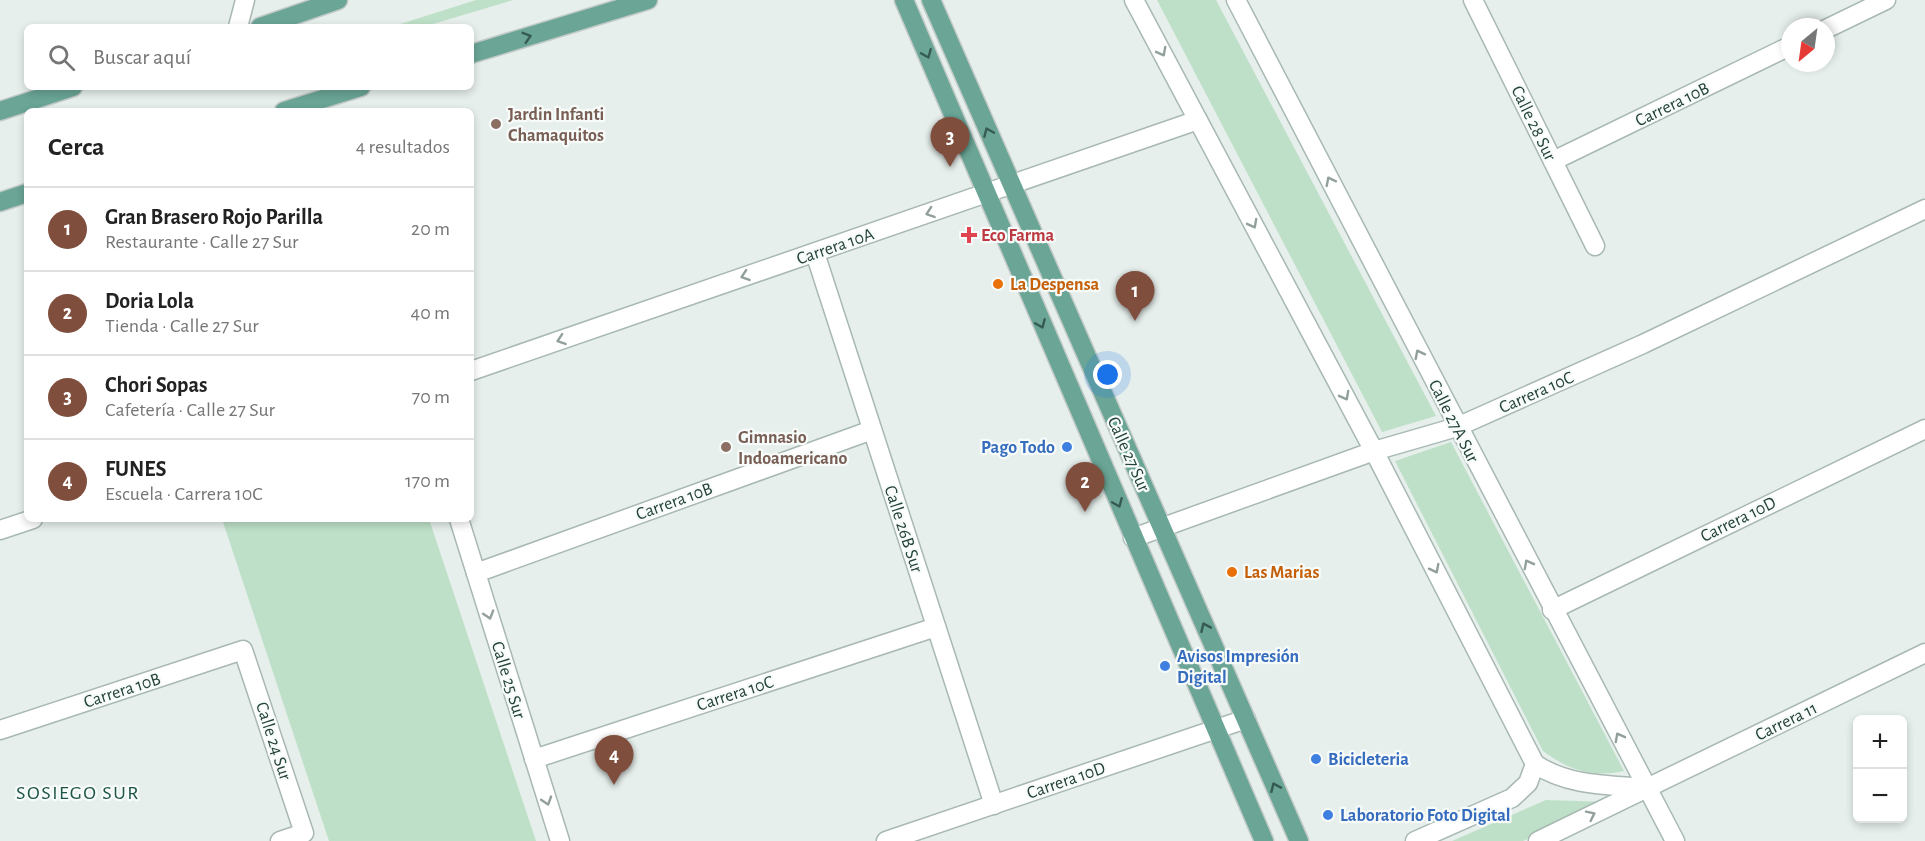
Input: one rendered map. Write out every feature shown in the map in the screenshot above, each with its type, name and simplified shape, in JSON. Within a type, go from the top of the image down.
[{"type":"main road","points":[[267,24],[314,3],[338,0]]},
{"type":"main road","points":[[474,53],[648,0]]},
{"type":"main road","name":"Calle 27 Sur","points":[[904,0],[985,194],[1264,841]]},
{"type":"main road","name":"Calle 27 Sur","points":[[931,0],[1299,841]]},
{"type":"main road","points":[[1,106],[62,90]]},
{"type":"main road","points":[[303,108],[328,104],[355,90]]},
{"type":"main road","points":[[0,202],[24,194]]},
{"type":"street","points":[[239,24],[245,0]]},
{"type":"street","points":[[1134,0],[1374,451],[1535,764],[1550,773],[1581,783],[1646,789]]},
{"type":"street","name":"Calle 27A Sur","points":[[1236,0],[1552,610],[1675,841]]},
{"type":"street","name":"Calle 28 Sur","points":[[1473,0],[1595,246]]},
{"type":"street","points":[[1835,25],[1886,0]]},
{"type":"street","name":"Carrera 10B","points":[[1553,161],[1781,50]]},
{"type":"street","name":"Carrera 10A","points":[[474,370],[1198,120]]},
{"type":"street","name":"Carrera 10C","points":[[1133,538],[1374,451],[1457,427],[1643,344],[1925,209]]},
{"type":"street","name":"Calle 26B Sur","points":[[815,253],[994,805]]},
{"type":"street","name":"Carrera 10D","points":[[1552,610],[1925,429]]},
{"type":"street","name":"Carrera 10B","points":[[476,573],[872,430]]},
{"type":"street","points":[[0,530],[24,522]]},
{"type":"street","name":"Calle 25 Sur","points":[[460,522],[560,841]]},
{"type":"street","name":"Carrera 10C","points":[[534,759],[936,627]]},
{"type":"street","name":"Carrera 10B","points":[[0,730],[243,650]]},
{"type":"street","name":"Calle 24 Sur","points":[[243,650],[304,833],[280,841]]},
{"type":"street","name":"Carrera 11","points":[[1538,841],[1925,653]]},
{"type":"street","name":"Carrera 10D","points":[[886,841],[1245,719]]},
{"type":"street","points":[[1415,841],[1512,798],[1528,783],[1535,764]]},
{"type":"green space","points":[[476,0],[513,0],[433,24],[400,24]]},
{"type":"green space","points":[[1157,0],[1216,0],[1436,416],[1382,432]]},
{"type":"green space","points":[[1451,442],[1624,771],[1602,774],[1581,771],[1543,751],[1395,461]]},
{"type":"green space","points":[[223,522],[430,522],[536,841],[329,841]]},
{"type":"green space","points":[[1546,800],[1611,802],[1523,841],[1452,841]]},
{"type":"place","name":"Jardin Infanti Chamaquitos","points":[[496,124]]},
{"type":"place","name":"Chori Sopas","points":[[950,167]]},
{"type":"place","name":"Eco Farma","points":[[969,235]]},
{"type":"place","name":"La Despensa","points":[[998,284]]},
{"type":"place","name":"Gran Brasero Rojo Parilla","points":[[1135,321]]},
{"type":"place","name":"Gimnasio Indoamericano","points":[[726,447]]},
{"type":"place","name":"Pago Todo","points":[[1067,447]]},
{"type":"place","name":"Doria Lola","points":[[1085,512]]},
{"type":"place","name":"Las Marias","points":[[1232,572]]},
{"type":"place","name":"Avisos Impresión Digital","points":[[1165,666]]},
{"type":"place","name":"Bicicleteria","points":[[1316,759]]},
{"type":"place","name":"FUNES","points":[[614,785]]},
{"type":"place","name":"Laboratorio Foto Digital","points":[[1328,815]]},
{"type":"district","name":"SOSIEGO SUR","points":[[78,792]]}]
